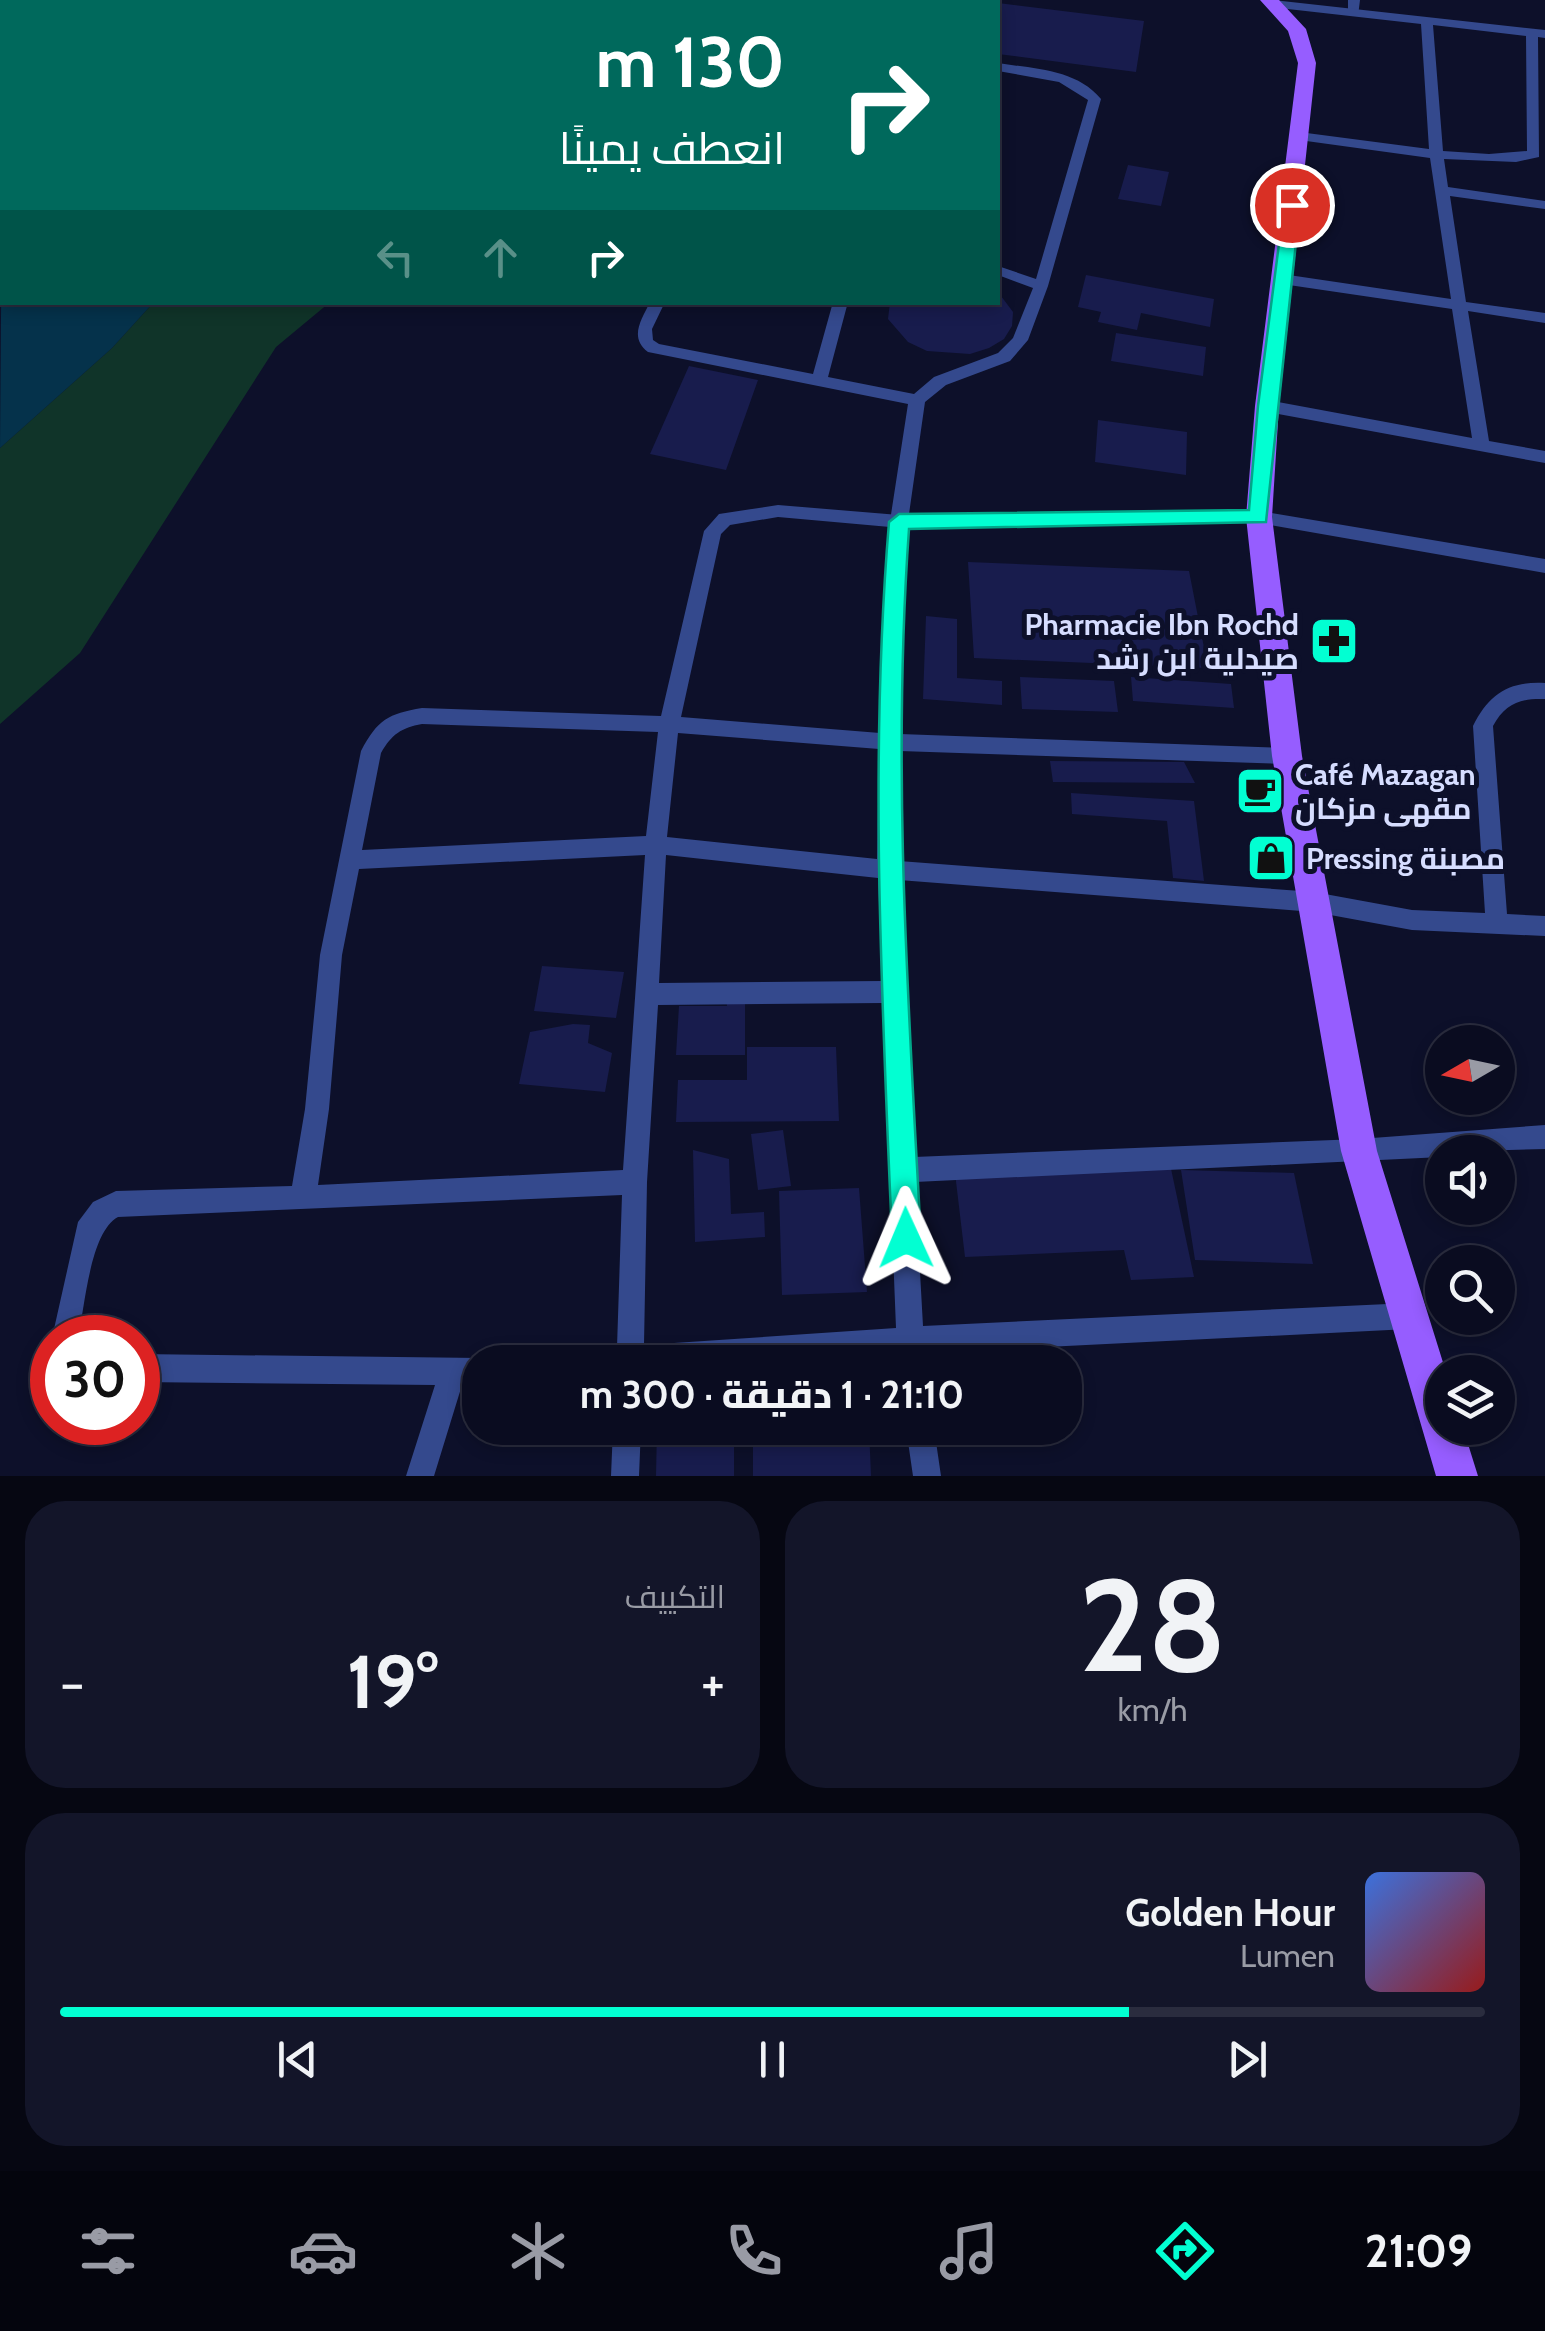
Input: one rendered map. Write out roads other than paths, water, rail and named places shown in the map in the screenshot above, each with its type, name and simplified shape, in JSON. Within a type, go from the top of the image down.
[{"type":"main road","points":[[1271,2],[1297,29],[1305,47],[1300,136],[1267,406],[1258,517],[1287,756],[1359,1150],[1457,1476]]},
{"type":"street","points":[[1271,2],[1354,6],[1427,21],[1538,33],[1534,154],[1508,158],[1436,153],[1300,136]]},
{"type":"street","points":[[1427,21],[1436,153],[1481,445]]},
{"type":"street","points":[[910,1345],[905,1170],[888,870],[891,629],[899,522],[917,400],[940,381],[1004,356],[1020,340],[1040,286],[1095,99],[1088,88],[1074,82],[1000,67]]},
{"type":"street","points":[[1444,191],[1545,205]]},
{"type":"street","points":[[1000,271],[1040,286]]},
{"type":"street","points":[[1282,279],[1545,318]]},
{"type":"street","points":[[656,305],[644,329],[646,342],[654,348],[917,400]]},
{"type":"street","points":[[819,381],[841,305]]},
{"type":"street","points":[[1267,406],[1545,457]]},
{"type":"street","points":[[630,1345],[634,1182],[656,846],[669,724],[713,532],[725,518],[778,511],[899,522],[1258,517],[1545,566]]},
{"type":"street","points":[[1498,924],[1484,726],[1490,709],[1506,694],[1545,690]]},
{"type":"street","points":[[303,1198],[317,1109],[331,955],[348,860],[372,750],[382,733],[396,721],[422,716],[669,724],[892,742],[1287,756]]},
{"type":"street","points":[[348,860],[656,846],[888,870],[1314,902],[1412,920],[1545,926]]},
{"type":"street","points":[[646,994],[894,992]]},
{"type":"street","points":[[905,1170],[1359,1150],[1545,1137]]},
{"type":"street","points":[[70,1315],[88,1231],[102,1211],[116,1204],[634,1182]]},
{"type":"street","points":[[1007,1345],[1409,1316]]},
{"type":"street","points":[[160,1368],[462,1374]]},
{"type":"street","points":[[420,1476],[462,1383]]},
{"type":"street","points":[[626,1476],[627,1445]]},
{"type":"street","points":[[922,1445],[927,1476]]},
{"type":"water","points":[[1,305],[151,305],[112,348],[0,448]]},
{"type":"place","name":"Pharmacie Ibn Rochd صيدلية ابن رشد","points":[[1334,641]]},
{"type":"place","name":"Café Mazagan مقهى مزكان","points":[[1260,791]]},
{"type":"place","name":"Pressing مصبنة","points":[[1271,858]]}]
